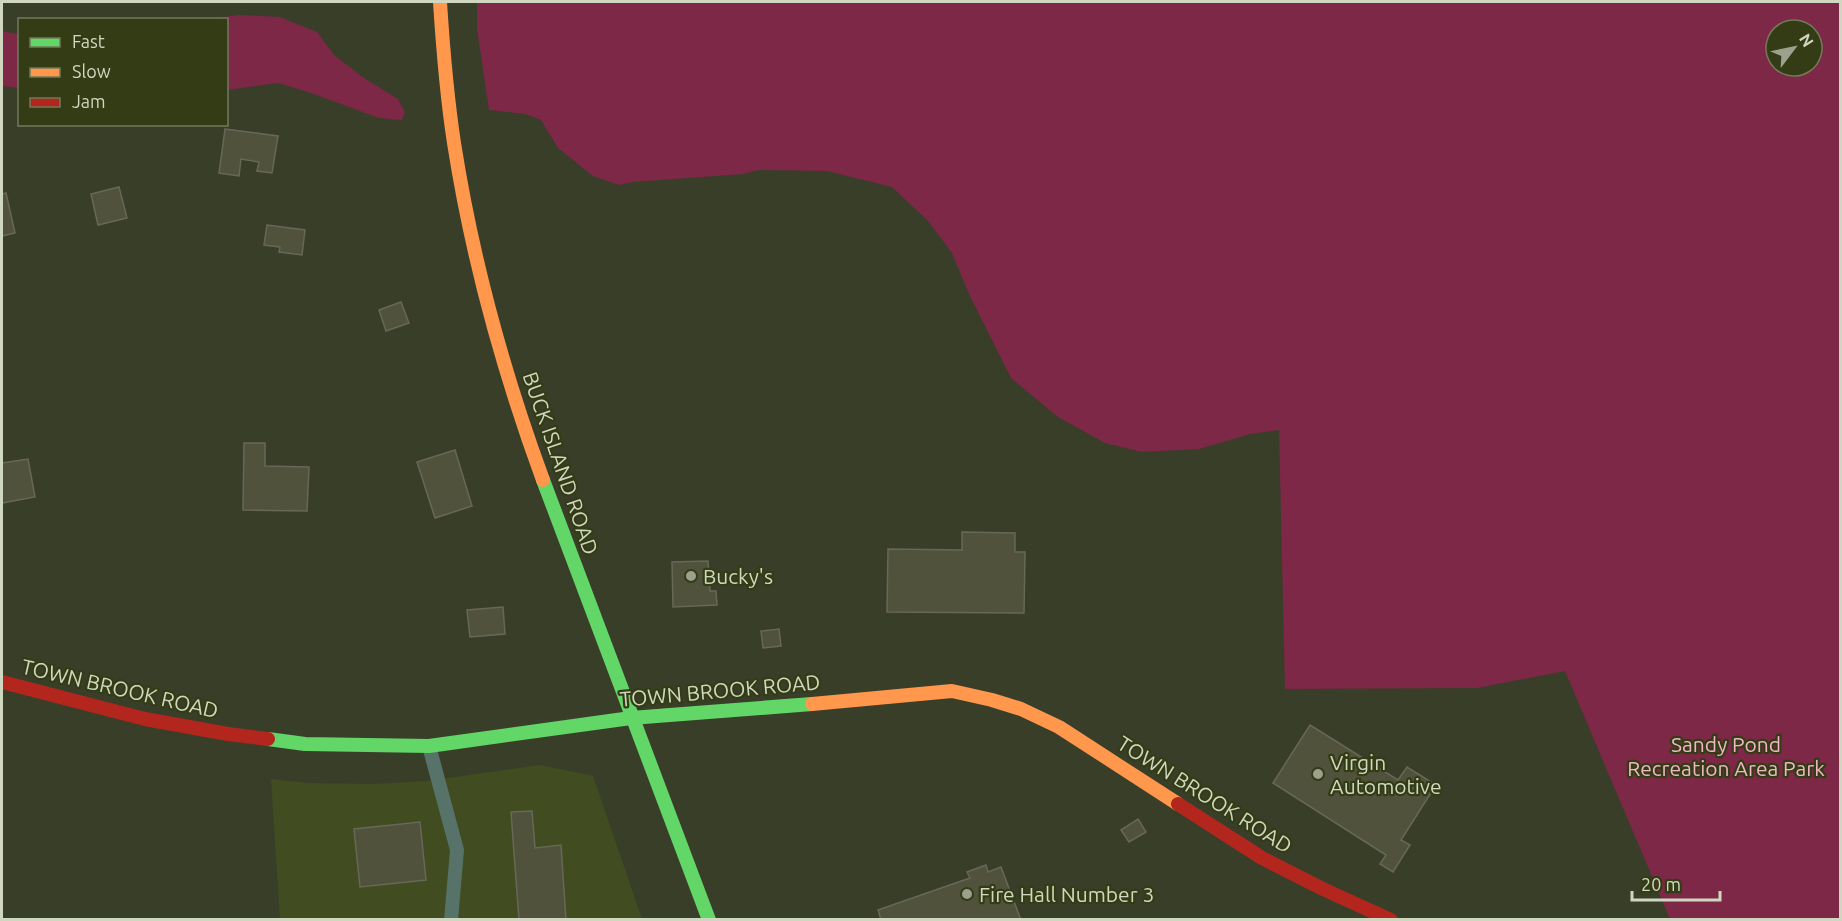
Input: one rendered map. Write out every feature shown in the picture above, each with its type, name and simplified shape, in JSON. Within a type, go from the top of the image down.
[{"type":"main road","name":"BUCK ISLAND ROAD","points":[[440,2],[444,63],[454,143],[470,227],[494,328],[524,428],[631,718],[709,920]]},
{"type":"main road","name":"TOWN BROOK ROAD","points":[[2,682],[30,687],[145,719],[228,734],[305,744],[370,746],[429,746],[631,718],[952,691],[1021,709],[1059,727],[1262,858],[1323,890],[1391,920]]},
{"type":"lane","points":[[429,746],[457,850],[452,920]]},
{"type":"shaded area","points":[[540,765],[593,776],[642,919],[280,919],[271,779],[308,783],[373,784],[427,781]]},
{"type":"green space","name":"Sandy Pond Recreation Area Park","points":[[477,2],[1840,2],[1840,919],[1670,919],[1565,671],[1477,688],[1285,689],[1279,430],[1250,434],[1199,449],[1142,452],[1105,443],[1058,417],[1011,378],[969,294],[952,253],[928,221],[892,187],[827,171],[759,170],[743,174],[619,185],[593,176],[558,148],[541,120],[525,114],[489,110],[477,29]]},
{"type":"green space","points":[[239,15],[280,17],[317,32],[334,55],[364,78],[398,99],[405,112],[402,120],[379,118],[278,83],[228,90],[228,18],[214,18]]},
{"type":"green space","points":[[2,31],[18,34],[18,88],[2,86]]},
{"type":"building","points":[[225,129],[278,136],[272,173],[257,171],[259,162],[241,159],[239,176],[219,173]]},
{"type":"building","points":[[119,187],[127,218],[98,225],[91,194]]},
{"type":"building","points":[[6,193],[15,233],[2,236],[2,194]]},
{"type":"building","points":[[267,225],[305,230],[302,255],[279,252],[280,247],[264,245]]},
{"type":"building","points":[[401,302],[409,323],[386,331],[379,310]]},
{"type":"building","points":[[244,443],[265,443],[265,466],[309,467],[307,511],[243,510]]},
{"type":"building","points":[[455,450],[472,506],[435,518],[417,462]]},
{"type":"building","points":[[28,459],[35,497],[2,503],[2,463]]},
{"type":"building","points":[[962,532],[1015,533],[1015,552],[1025,552],[1024,613],[887,612],[888,549],[962,550]]},
{"type":"building","name":"Bucky's","points":[[708,561],[710,591],[716,591],[717,605],[673,607],[672,562]]},
{"type":"building","points":[[503,607],[505,634],[470,637],[467,610]]},
{"type":"building","points":[[779,629],[781,646],[763,648],[761,631]]},
{"type":"building","points":[[1310,725],[1398,780],[1407,767],[1436,785],[1401,840],[1410,845],[1393,872],[1380,864],[1386,855],[1273,783]]},
{"type":"building","points":[[532,811],[535,848],[561,845],[566,920],[519,920],[511,812]]},
{"type":"building","points":[[1138,819],[1146,832],[1129,842],[1121,830]]},
{"type":"building","points":[[420,822],[426,880],[360,887],[354,829]]},
{"type":"building","name":"Fire Hall Number 3","points":[[986,865],[988,872],[1001,867],[1021,920],[881,920],[878,910],[970,878],[967,872]]},
{"type":"traffic: fast","points":[[543,480],[709,920]]},
{"type":"traffic: fast","points":[[268,739],[305,744],[429,746],[631,718],[812,704]]},
{"type":"traffic: slow","points":[[440,2],[445,73],[452,126],[470,229],[502,356],[543,480]]},
{"type":"traffic: slow","points":[[812,704],[952,691],[992,700],[1021,709],[1059,727],[1178,804]]},
{"type":"traffic: jam","points":[[2,682],[145,719],[268,739]]},
{"type":"traffic: jam","points":[[1178,804],[1262,858],[1391,920]]},
{"type":"place","name":"Bucky's","points":[[691,576]]},
{"type":"place","name":"Virgin Automotive","points":[[1318,774]]},
{"type":"place","name":"Fire Hall Number 3","points":[[967,894]]}]
